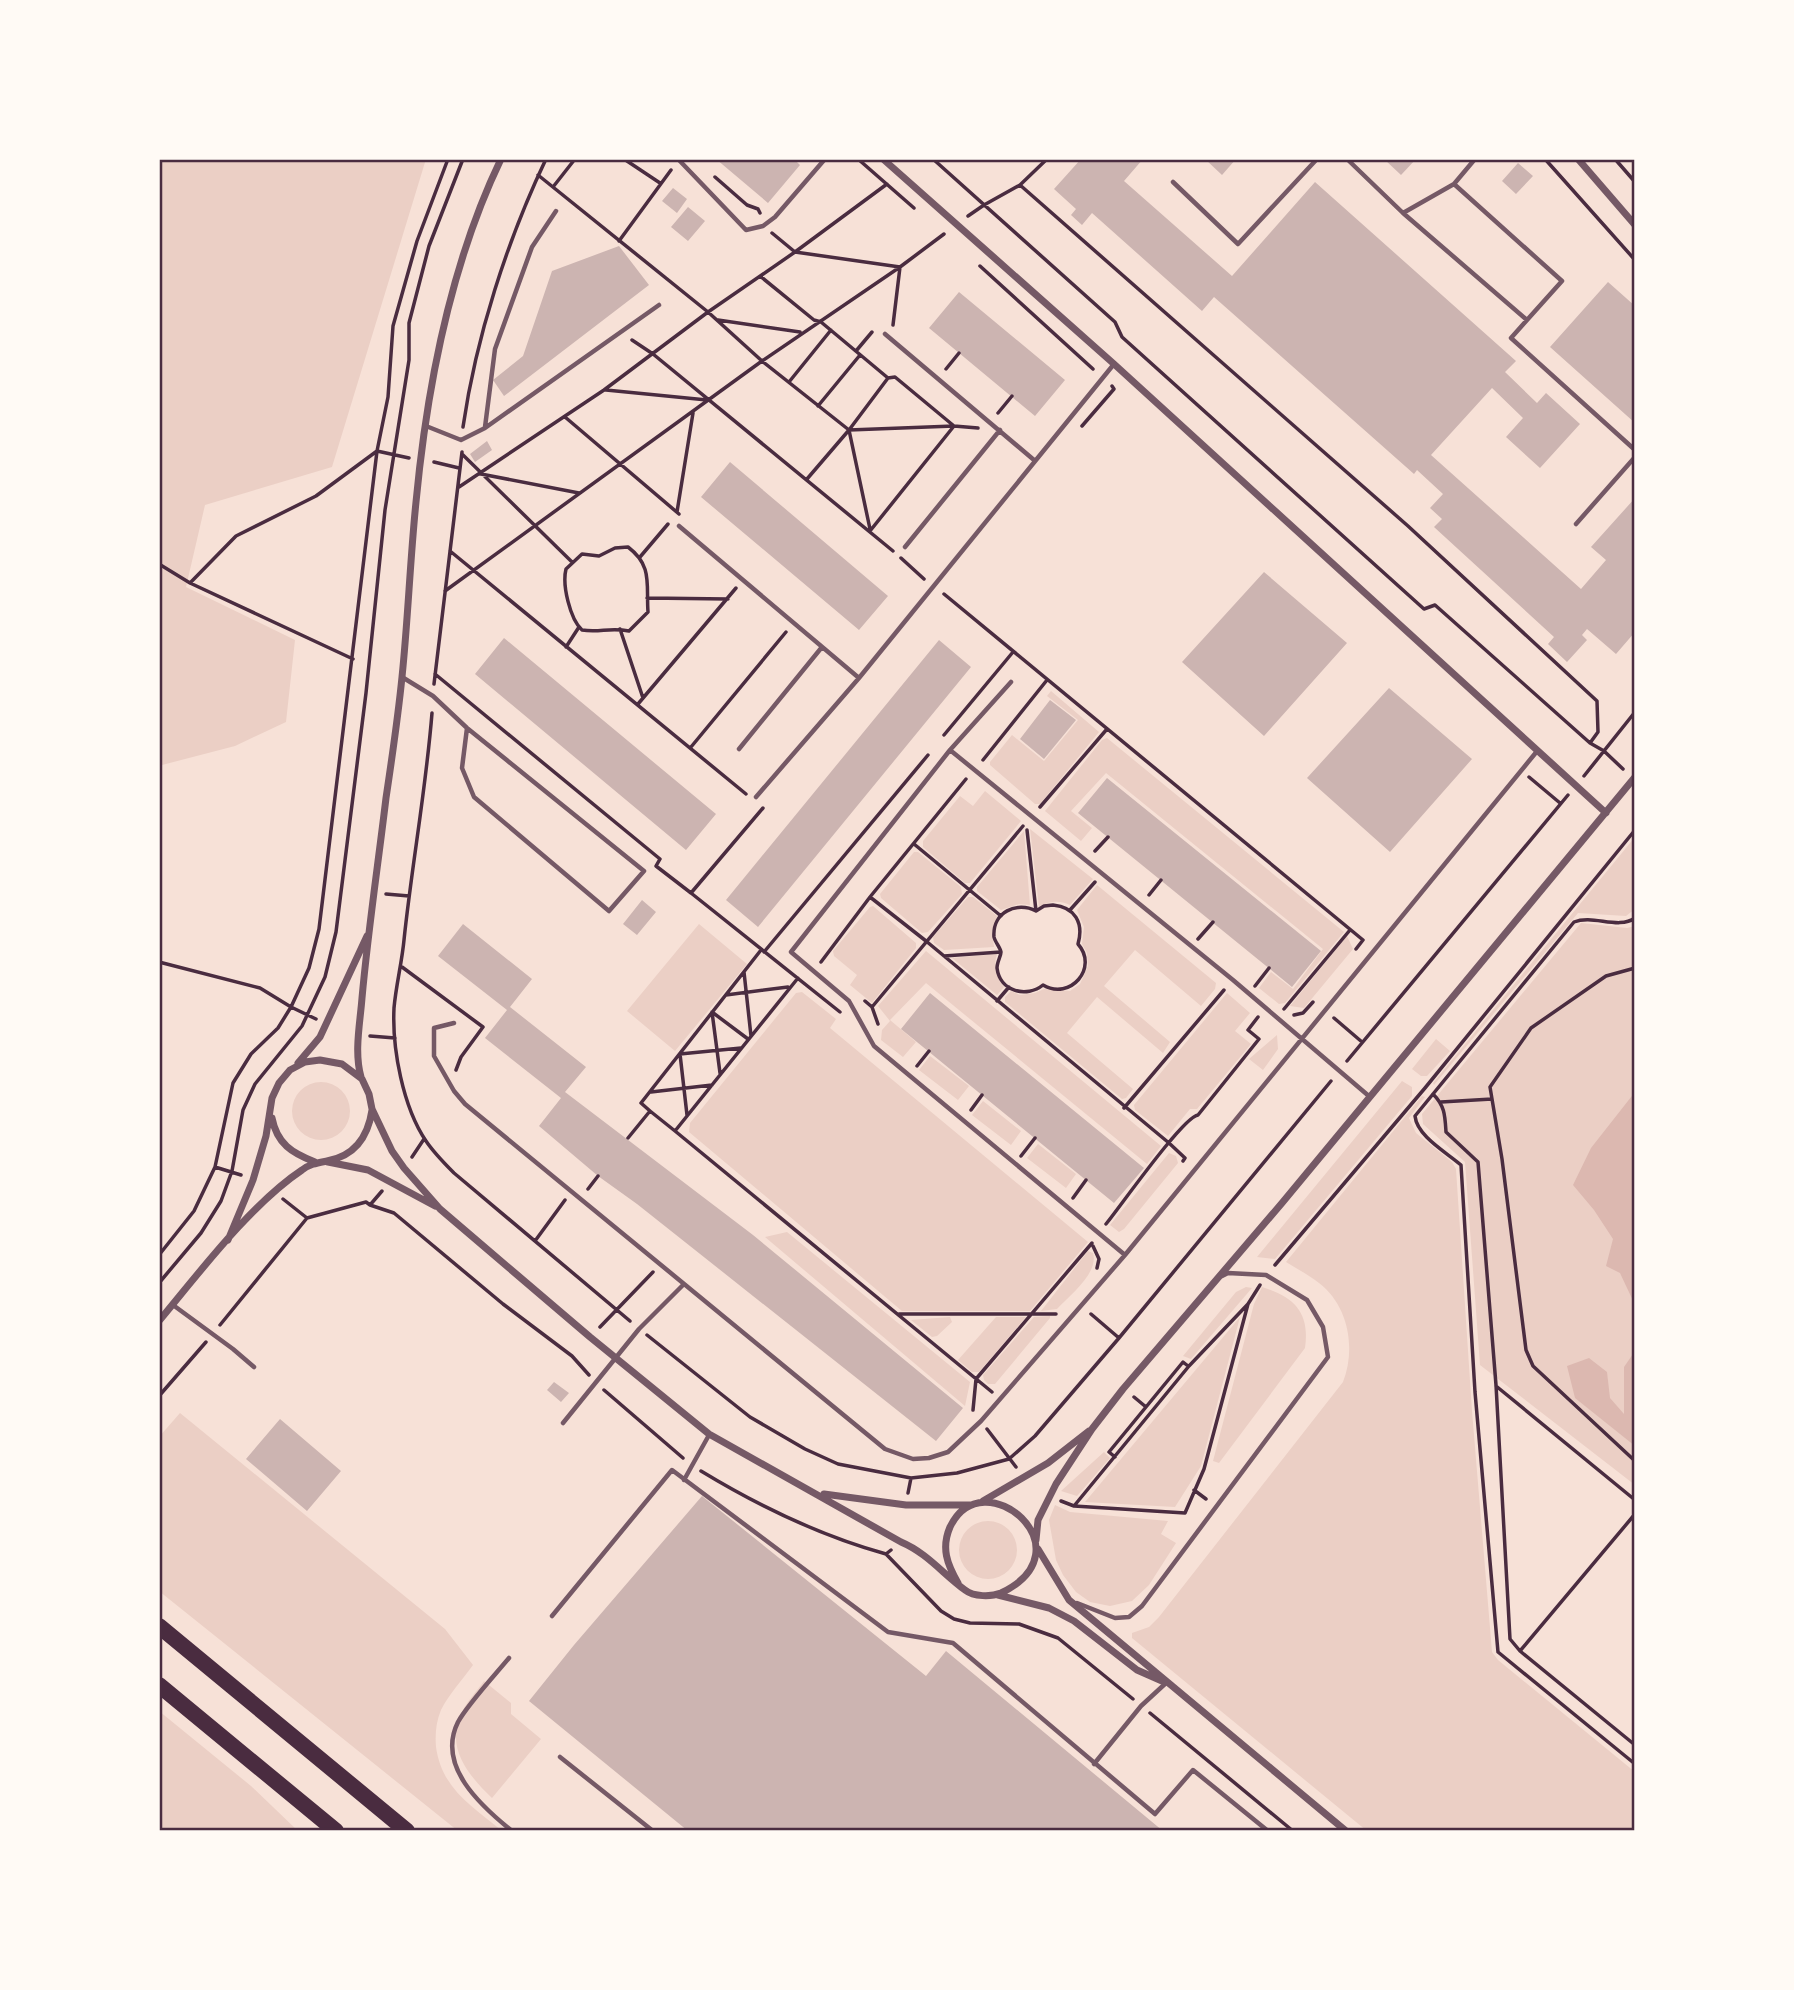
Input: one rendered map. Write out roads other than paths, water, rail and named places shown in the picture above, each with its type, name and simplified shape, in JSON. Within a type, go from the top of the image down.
[{"type":"highway","points":[[159,1626],[407,1831]]},
{"type":"highway","points":[[159,1685],[336,1831]]},
{"type":"street","points":[[501,159],[476,219],[450,303],[426,426],[416,501],[402,677],[374,893],[358,1050],[358,1065],[372,1109],[392,1151],[440,1209],[709,1434],[901,1542],[917,1548],[966,1592],[978,1595],[997,1594],[1049,1608],[1073,1621],[1137,1670],[1166,1683]]},
{"type":"street","points":[[883,159],[1114,364],[1606,813]]},
{"type":"street","points":[[1578,159],[1635,225]]},
{"type":"street","points":[[997,1594],[1024,1577],[1037,1545],[1038,1520],[1049,1497],[1092,1429],[1123,1389],[1219,1278],[1634,778]]},
{"type":"street","points":[[228,1240],[253,1180],[275,1090],[320,1037],[370,929]]},
{"type":"street","points":[[290,1070],[305,1062],[320,1060],[342,1064],[362,1079]]},
{"type":"street","points":[[159,1321],[228,1240],[274,1192],[303,1169],[315,1163],[342,1157],[358,1145],[370,1125],[372,1109]]},
{"type":"street","points":[[271,1114],[274,1130],[282,1143],[294,1153],[315,1163]]},
{"type":"street","points":[[327,1161],[368,1170],[440,1209]]},
{"type":"street","points":[[958,1583],[946,1561],[946,1537],[957,1515],[1048,1463],[1092,1429]]},
{"type":"street","points":[[804,1486],[821,1494],[842,1498],[906,1505],[971,1505]]},
{"type":"street","points":[[983,1501],[1005,1506],[1025,1521],[1069,1600],[1346,1831]]},
{"type":"lane","points":[[679,160],[746,230],[763,226],[775,217],[825,159]]},
{"type":"lane","points":[[1173,182],[1238,244],[1317,159]]},
{"type":"lane","points":[[1347,159],[1403,213],[1527,320]]},
{"type":"lane","points":[[1403,213],[1454,184],[1475,159]]},
{"type":"lane","points":[[1454,184],[1562,281],[1511,338],[1635,450]]},
{"type":"lane","points":[[485,428],[495,349],[532,247],[556,211]]},
{"type":"lane","points":[[426,426],[461,440],[485,428],[659,305]]},
{"type":"lane","points":[[885,334],[1034,460]]},
{"type":"lane","points":[[755,798],[859,678],[1114,364]]},
{"type":"lane","points":[[905,547],[1000,430]]},
{"type":"lane","points":[[1576,524],[1635,457]]},
{"type":"lane","points":[[678,526],[859,678]]},
{"type":"lane","points":[[738,749],[822,647]]},
{"type":"lane","points":[[402,677],[433,696],[467,728],[644,871],[609,911],[474,797],[462,768],[467,728]]},
{"type":"lane","points":[[1011,682],[950,750],[791,952],[849,1001],[874,1046],[1125,1255]]},
{"type":"lane","points":[[950,750],[1233,980],[1370,1097]]},
{"type":"lane","points":[[454,1023],[434,1028],[434,1056],[454,1091],[466,1104],[885,1449],[913,1459],[929,1458],[948,1452],[981,1421],[1082,1306],[1538,750]]},
{"type":"lane","points":[[1069,1600],[1115,1618],[1129,1617],[1142,1606],[1328,1357],[1323,1327],[1307,1300],[1266,1275],[1228,1273],[1219,1278]]},
{"type":"lane","points":[[563,1423],[639,1329],[683,1285]]},
{"type":"lane","points":[[173,1305],[254,1367]]},
{"type":"lane","points":[[684,1480],[709,1434]]},
{"type":"lane","points":[[552,1616],[672,1470],[888,1632],[953,1643],[1155,1814],[1193,1770],[1268,1831]]},
{"type":"lane","points":[[509,1658],[458,1723],[451,1746],[454,1765],[462,1780],[474,1796],[512,1831]]},
{"type":"lane","points":[[1094,1764],[1141,1706],[1166,1683]]},
{"type":"lane","points":[[559,1757],[653,1831]]}]
